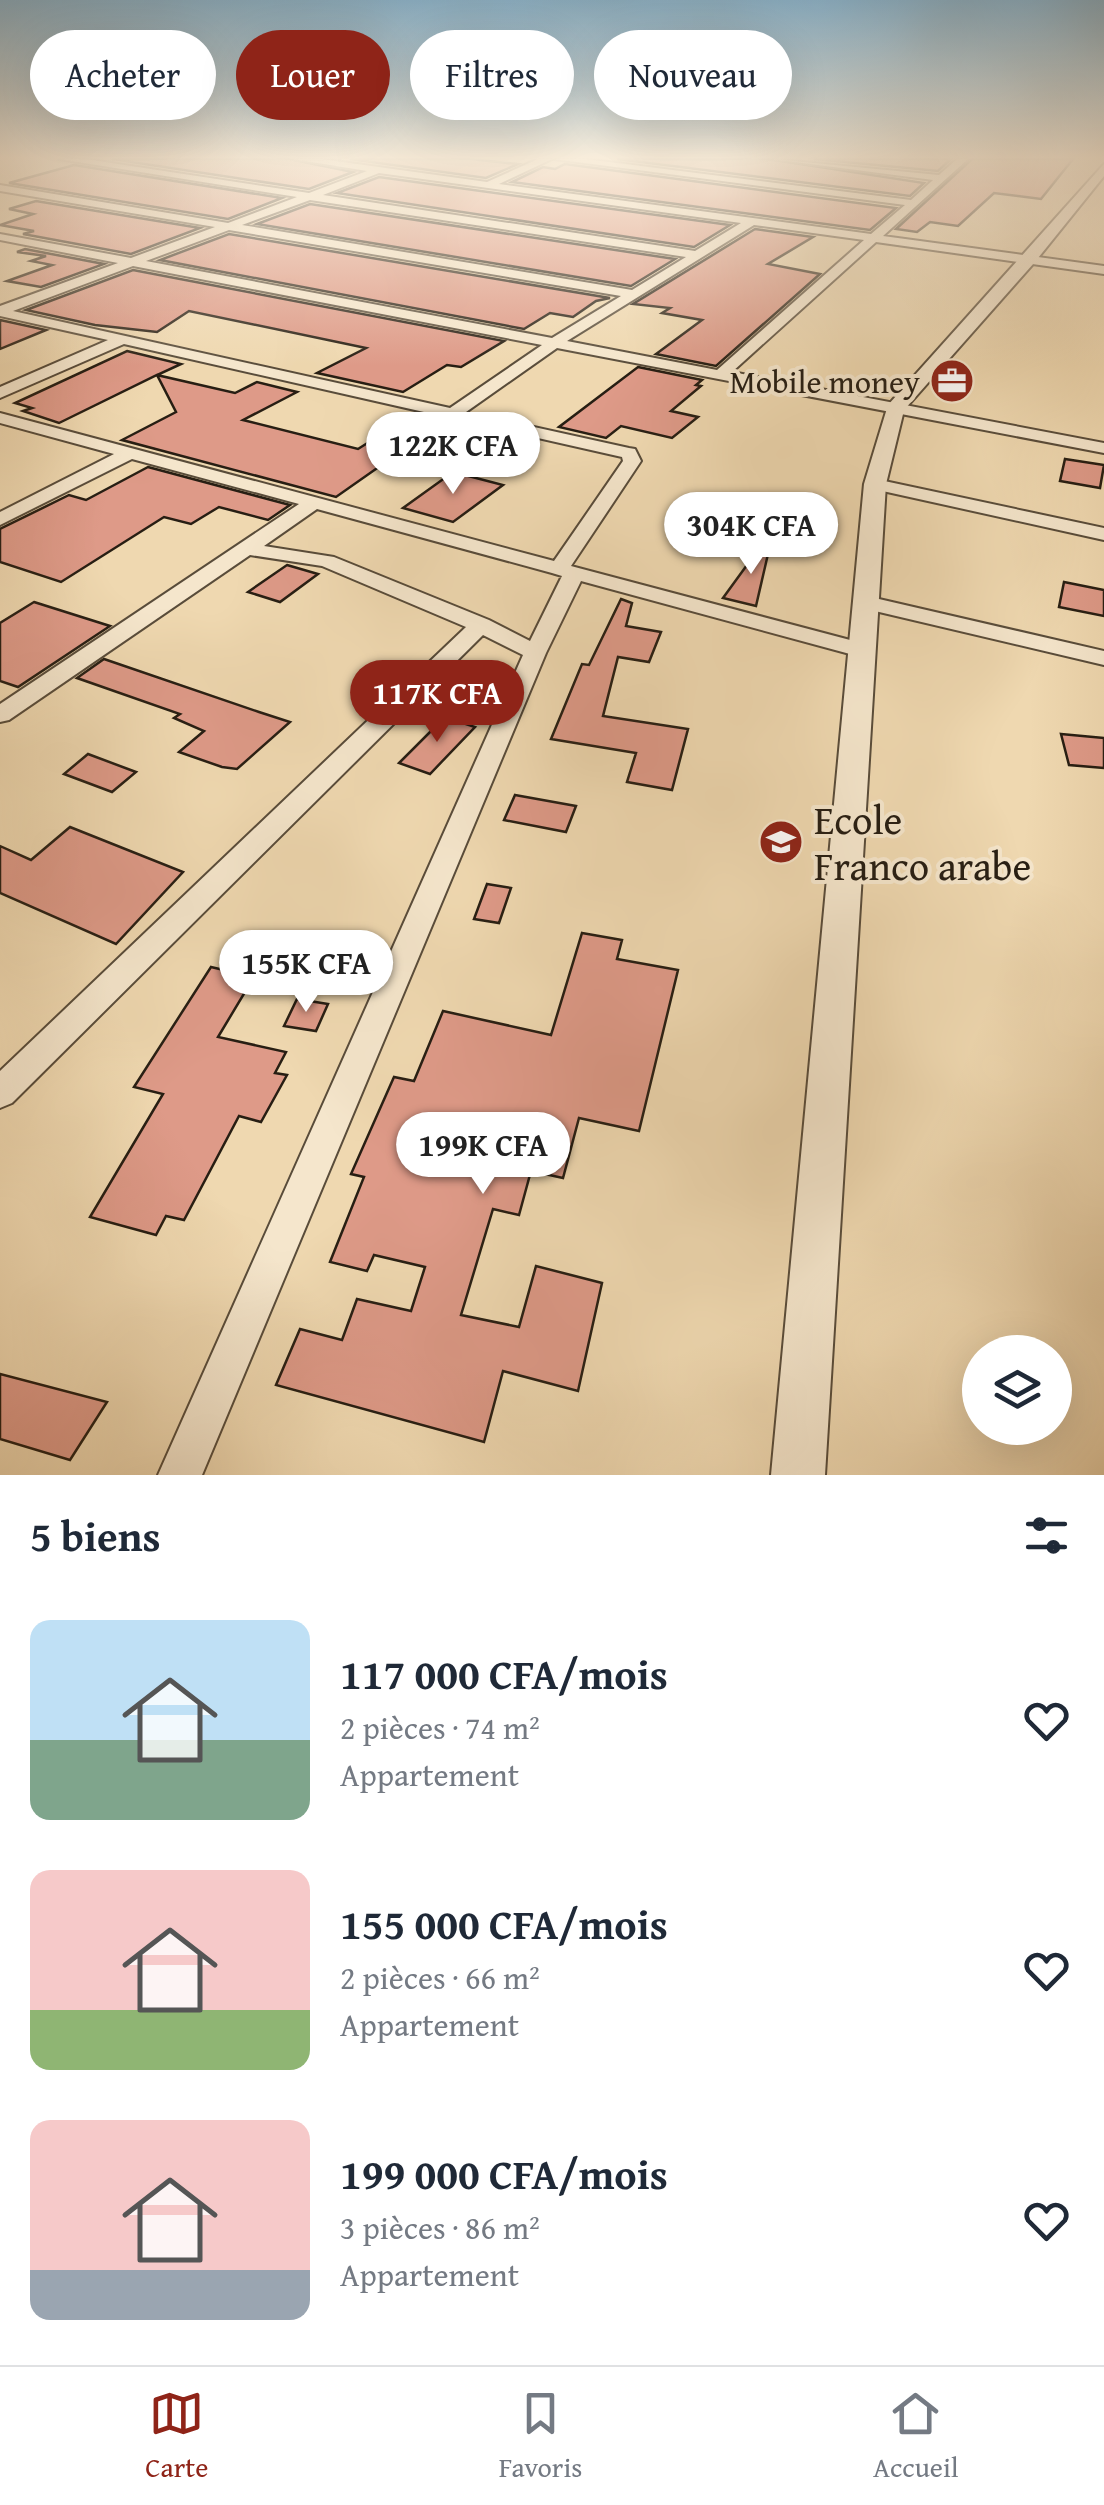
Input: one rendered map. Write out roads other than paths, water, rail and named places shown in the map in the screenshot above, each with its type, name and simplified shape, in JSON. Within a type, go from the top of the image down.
[{"type":"street","points":[[0,312],[224,228]]},
{"type":"street","points":[[240,228],[633,294]]},
{"type":"street","points":[[514,228],[697,255]]},
{"type":"street","points":[[452,414],[551,345],[741,228]]},
{"type":"street","points":[[792,228],[1104,270]]},
{"type":"street","points":[[718,377],[889,228]]},
{"type":"street","points":[[798,1475],[876,484],[895,409],[1055,228]]},
{"type":"street","points":[[0,238],[1104,448]]},
{"type":"street","points":[[0,312],[629,453],[632,461],[567,571],[180,1475]]},
{"type":"street","points":[[0,394],[122,339]]},
{"type":"street","points":[[0,418],[861,650]]},
{"type":"street","points":[[0,520],[130,453]]},
{"type":"street","points":[[876,484],[1104,534]]},
{"type":"street","points":[[0,715],[314,502]]},
{"type":"street","points":[[247,548],[327,561],[480,625],[535,653]]},
{"type":"street","points":[[866,602],[1104,658]]},
{"type":"street","points":[[0,1093],[480,625]]},
{"type":"place","name":"Mobile money","points":[[952,381]]},
{"type":"place","name":"Ecole Franco arabe","points":[[781,842]]}]
